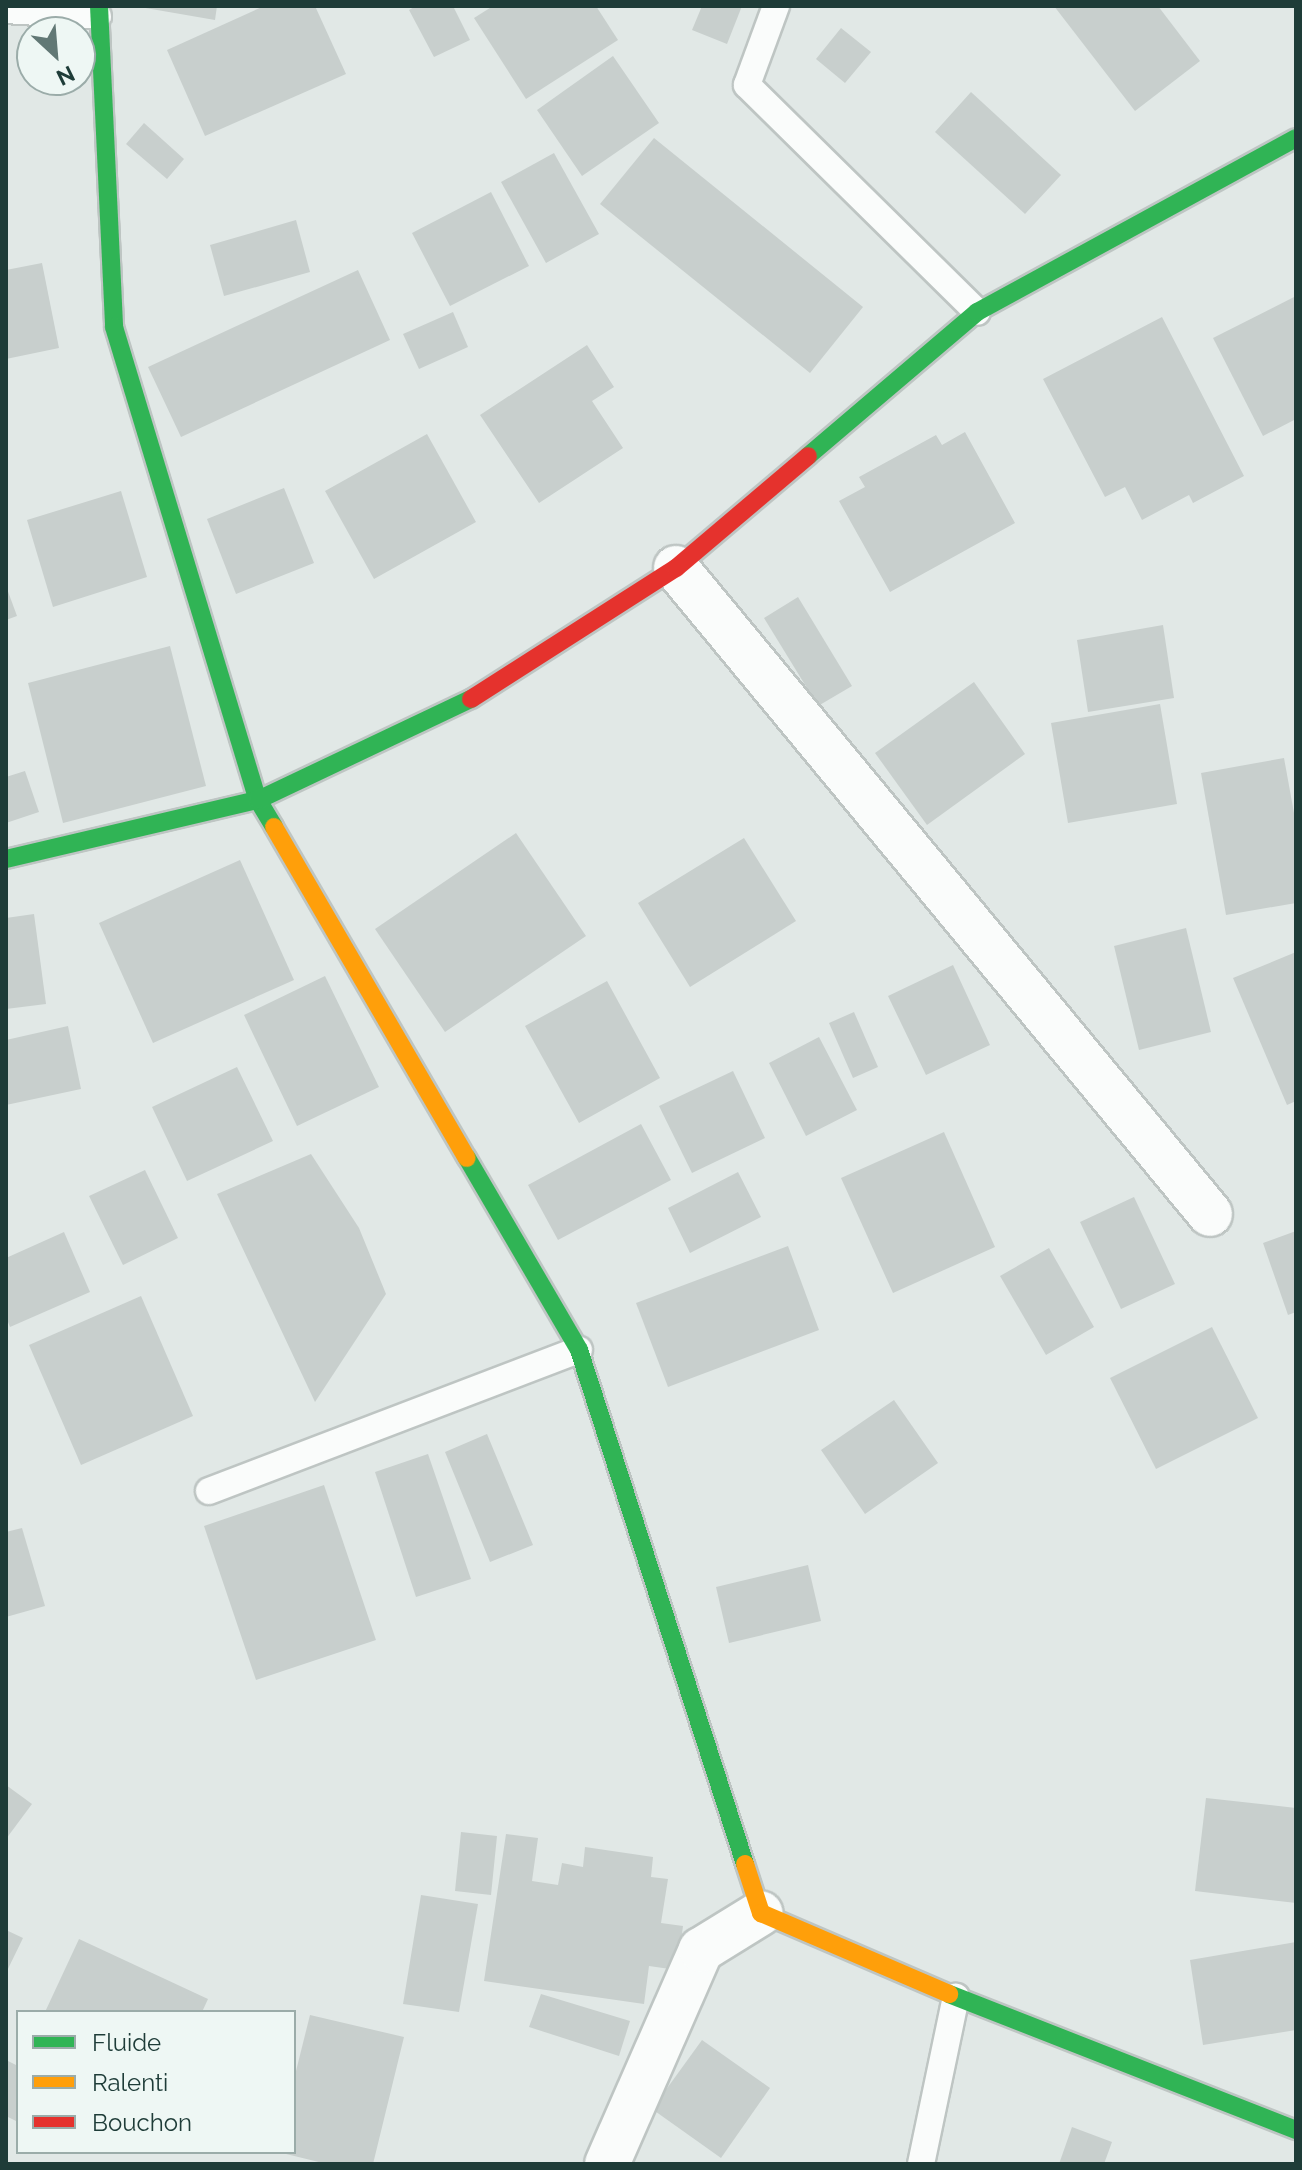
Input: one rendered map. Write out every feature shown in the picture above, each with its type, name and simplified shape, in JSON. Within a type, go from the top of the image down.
[{"type":"street","points":[[99,11],[114,327],[258,800],[579,1350],[761,1913],[956,1997],[1296,2130]]},
{"type":"street","points":[[6,859],[258,800],[466,703],[676,568],[977,312],[1296,138]]},
{"type":"street","points":[[676,568],[1210,1214]]},
{"type":"street","points":[[607,2164],[701,1950],[761,1913]]},
{"type":"lane","points":[[776,6],[747,85],[977,312]]},
{"type":"lane","points":[[6,10],[99,11]]},
{"type":"lane","points":[[209,1491],[579,1350]]},
{"type":"lane","points":[[921,2164],[956,1997]]},
{"type":"building","points":[[134,6],[217,6],[215,20]]},
{"type":"building","points":[[264,6],[315,6],[346,74],[205,136],[167,50]]},
{"type":"building","points":[[416,6],[453,6],[470,40],[434,57],[409,10]]},
{"type":"building","points":[[493,6],[596,6],[618,40],[526,99],[474,18]]},
{"type":"building","points":[[702,6],[742,6],[727,44],[692,30]]},
{"type":"building","points":[[1054,6],[1158,6],[1200,61],[1135,111]]},
{"type":"building","points":[[841,28],[871,52],[845,83],[816,59]]},
{"type":"building","points":[[613,56],[659,123],[582,176],[537,110]]},
{"type":"building","points":[[971,92],[1061,175],[1025,214],[935,132]]},
{"type":"building","points":[[144,123],[184,159],[167,179],[126,144]]},
{"type":"building","points":[[654,138],[863,307],[810,373],[600,204]]},
{"type":"building","points":[[554,153],[599,234],[546,263],[501,182]]},
{"type":"building","points":[[491,192],[529,266],[450,306],[412,233]]},
{"type":"building","points":[[296,220],[310,272],[224,296],[210,245]]},
{"type":"building","points":[[42,263],[59,348],[6,359],[6,270]]},
{"type":"building","points":[[358,270],[390,340],[181,437],[148,367]]},
{"type":"building","points":[[1296,296],[1296,419],[1263,436],[1213,338]]},
{"type":"building","points":[[453,312],[468,347],[419,369],[403,334]]},
{"type":"building","points":[[1162,317],[1244,476],[1193,503],[1189,495],[1142,520],[1125,487],[1105,497],[1043,379]]},
{"type":"building","points":[[587,345],[614,387],[592,401],[623,448],[539,503],[480,415]]},
{"type":"building","points":[[965,432],[1015,523],[890,592],[839,501],[865,487],[859,477],[936,435],[942,445]]},
{"type":"building","points":[[427,434],[476,522],[374,579],[325,491]]},
{"type":"building","points":[[284,488],[314,563],[236,594],[207,519]]},
{"type":"building","points":[[121,491],[147,577],[53,607],[27,520]]},
{"type":"building","points":[[6,586],[17,616],[6,620]]},
{"type":"building","points":[[798,597],[852,686],[818,706],[764,618]]},
{"type":"building","points":[[1163,625],[1174,698],[1088,712],[1077,640]]},
{"type":"building","points":[[170,646],[206,786],[63,823],[28,683]]},
{"type":"building","points":[[974,682],[1025,754],[927,825],[875,753]]},
{"type":"building","points":[[1160,704],[1177,804],[1068,823],[1051,723]]},
{"type":"building","points":[[1284,758],[1296,824],[1296,903],[1226,915],[1201,773]]},
{"type":"building","points":[[25,771],[39,812],[6,823],[6,777]]},
{"type":"building","points":[[516,833],[586,936],[445,1032],[375,929]]},
{"type":"building","points":[[744,838],[796,921],[690,987],[638,903]]},
{"type":"building","points":[[240,860],[294,980],[153,1043],[99,923]]},
{"type":"building","points":[[34,914],[46,1004],[6,1009],[6,918]]},
{"type":"building","points":[[1186,928],[1211,1032],[1139,1050],[1114,946]]},
{"type":"building","points":[[1296,952],[1296,1101],[1287,1105],[1233,978]]},
{"type":"building","points":[[953,965],[990,1045],[926,1075],[888,996]]},
{"type":"building","points":[[325,976],[379,1087],[297,1126],[244,1015]]},
{"type":"building","points":[[607,981],[660,1078],[579,1123],[525,1026]]},
{"type":"building","points":[[854,1012],[878,1067],[853,1078],[829,1023]]},
{"type":"building","points":[[68,1026],[81,1089],[6,1105],[6,1040]]},
{"type":"building","points":[[819,1037],[857,1110],[806,1136],[769,1063]]},
{"type":"building","points":[[237,1067],[273,1141],[187,1181],[152,1107]]},
{"type":"building","points":[[733,1071],[765,1138],[692,1173],[659,1106]]},
{"type":"building","points":[[641,1124],[671,1180],[558,1240],[528,1185]]},
{"type":"building","points":[[944,1132],[995,1247],[893,1293],[841,1178]]},
{"type":"building","points":[[311,1154],[359,1228],[386,1294],[315,1402],[217,1194]]},
{"type":"building","points":[[145,1170],[178,1238],[123,1265],[89,1196]]},
{"type":"building","points":[[738,1172],[761,1217],[690,1253],[668,1208]]},
{"type":"building","points":[[1134,1197],[1175,1284],[1121,1309],[1080,1222]]},
{"type":"building","points":[[1296,1231],[1296,1312],[1288,1315],[1263,1243]]},
{"type":"building","points":[[64,1232],[90,1292],[10,1327],[6,1317],[6,1258]]},
{"type":"building","points":[[788,1246],[819,1330],[668,1387],[636,1303]]},
{"type":"building","points":[[1049,1248],[1094,1327],[1046,1355],[1000,1276]]},
{"type":"building","points":[[141,1296],[193,1416],[81,1465],[29,1345]]},
{"type":"building","points":[[1212,1327],[1258,1418],[1156,1469],[1110,1378]]},
{"type":"building","points":[[894,1400],[938,1463],[865,1514],[821,1450]]},
{"type":"building","points":[[487,1434],[533,1545],[490,1562],[445,1452]]},
{"type":"building","points":[[428,1454],[471,1579],[416,1597],[375,1472]]},
{"type":"building","points":[[324,1485],[376,1640],[256,1680],[204,1526]]},
{"type":"building","points":[[22,1528],[45,1606],[6,1617],[6,1532]]},
{"type":"building","points":[[808,1565],[821,1621],[729,1643],[716,1587]]},
{"type":"building","points":[[6,1785],[32,1804],[6,1839]]},
{"type":"building","points":[[1206,1798],[1296,1808],[1296,1903],[1195,1891]]},
{"type":"building","points":[[461,1832],[497,1836],[491,1895],[455,1891]]},
{"type":"building","points":[[506,1834],[538,1838],[532,1881],[558,1885],[562,1863],[583,1867],[585,1847],[653,1857],[651,1877],[668,1879],[661,1923],[683,1926],[677,1970],[649,1966],[644,2004],[484,1981]]},
{"type":"building","points":[[421,1895],[478,1904],[459,2012],[403,2004]]},
{"type":"building","points":[[6,1930],[23,1938],[6,1973]]},
{"type":"building","points":[[79,1939],[208,1999],[203,2010],[46,2010]]},
{"type":"building","points":[[1296,1942],[1296,2030],[1203,2045],[1190,1960]]},
{"type":"building","points":[[541,1994],[630,2021],[619,2056],[529,2027]]},
{"type":"building","points":[[310,2015],[404,2037],[373,2164],[327,2164],[286,2154],[296,2154],[296,2071]]},
{"type":"building","points":[[702,2040],[770,2088],[721,2158],[652,2109]]},
{"type":"building","points":[[6,2060],[16,2065],[16,2121],[6,2116]]},
{"type":"building","points":[[1072,2127],[1112,2142],[1104,2164],[1059,2164]]},
{"type":"traffic: fast","points":[[99,6],[114,327],[258,800],[274,827]]},
{"type":"traffic: fast","points":[[808,456],[977,312],[1296,138]]},
{"type":"traffic: fast","points":[[6,859],[258,800],[471,699]]},
{"type":"traffic: fast","points":[[467,1158],[579,1350],[745,1864]]},
{"type":"traffic: fast","points":[[949,1994],[1296,2130]]},
{"type":"traffic: slow","points":[[274,827],[467,1158]]},
{"type":"traffic: slow","points":[[745,1864],[761,1913],[949,1994]]},
{"type":"traffic: jam","points":[[471,699],[676,568],[808,456]]}]
